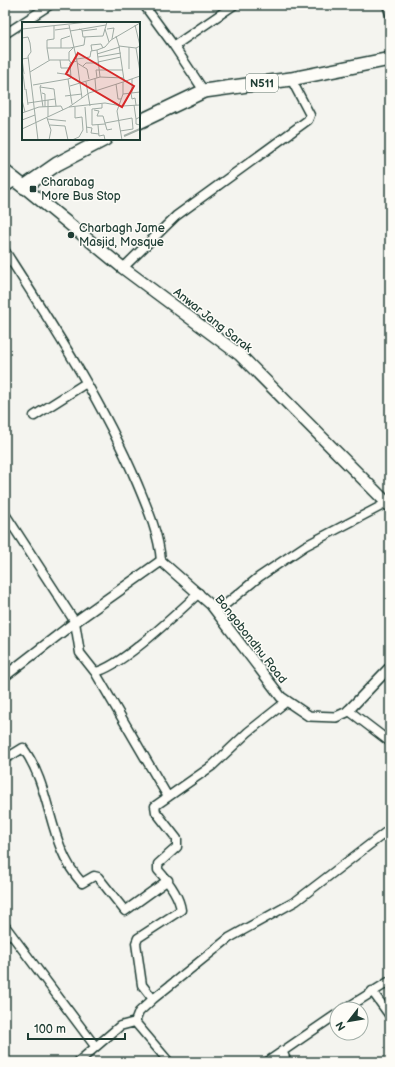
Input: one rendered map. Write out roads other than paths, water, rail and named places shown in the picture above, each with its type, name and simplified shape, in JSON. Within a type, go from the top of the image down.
[{"type":"highway","name":"N511","points":[[140,122],[204,91],[291,79],[390,59]]},
{"type":"highway","points":[[5,172],[20,184],[103,140]]},
{"type":"main road","name":"Anwar Jang Sarak","points":[[20,184],[123,268],[240,355],[388,505]]},
{"type":"street","points":[[24,22],[50,5]]},
{"type":"street","points":[[144,5],[204,91]]},
{"type":"street","points":[[174,46],[234,5]]},
{"type":"street","points":[[387,5],[390,14]]},
{"type":"street","points":[[5,34],[22,23]]},
{"type":"street","points":[[123,268],[176,216],[308,120],[310,114],[291,79]]},
{"type":"street","points":[[5,188],[20,184]]},
{"type":"street","points":[[5,251],[102,408],[142,495],[160,547],[160,561],[75,622],[5,676]]},
{"type":"street","points":[[34,416],[86,384]]},
{"type":"street","points":[[220,609],[259,577],[305,546],[388,505]]},
{"type":"street","points":[[5,514],[75,622],[80,653],[95,672],[168,797]]},
{"type":"street","name":"Bongobondhu Road","points":[[160,561],[211,605],[281,696],[309,716],[336,718],[348,710]]},
{"type":"street","points":[[95,672],[111,665],[145,640],[199,594]]},
{"type":"street","points":[[390,667],[348,710],[390,742]]},
{"type":"street","points":[[153,999],[142,985],[136,943],[138,938],[181,910],[180,903],[168,880],[158,870],[158,864],[177,847],[177,839],[156,812],[155,806],[212,766],[248,732],[288,701]]},
{"type":"street","points":[[5,757],[10,756],[23,748],[40,778],[59,847],[82,884],[94,876],[98,877],[125,911],[168,880]]},
{"type":"street","points":[[135,1022],[139,1012],[153,999],[229,938],[296,901],[390,829]]},
{"type":"street","points":[[5,926],[96,1046]]},
{"type":"street","points":[[357,1001],[390,981]]},
{"type":"street","points":[[372,991],[390,1016]]},
{"type":"street","points":[[266,1062],[329,1019]]},
{"type":"street","points":[[78,1062],[120,1026],[135,1022]]},
{"type":"street","points":[[135,1022],[169,1062]]},
{"type":"street","points":[[282,1050],[287,1062]]},
{"type":"place","name":"Charabag More Bus Stop","points":[[33,189]]},
{"type":"place","name":"Charbagh Jame Masjid, Mosque","points":[[71,235]]}]
